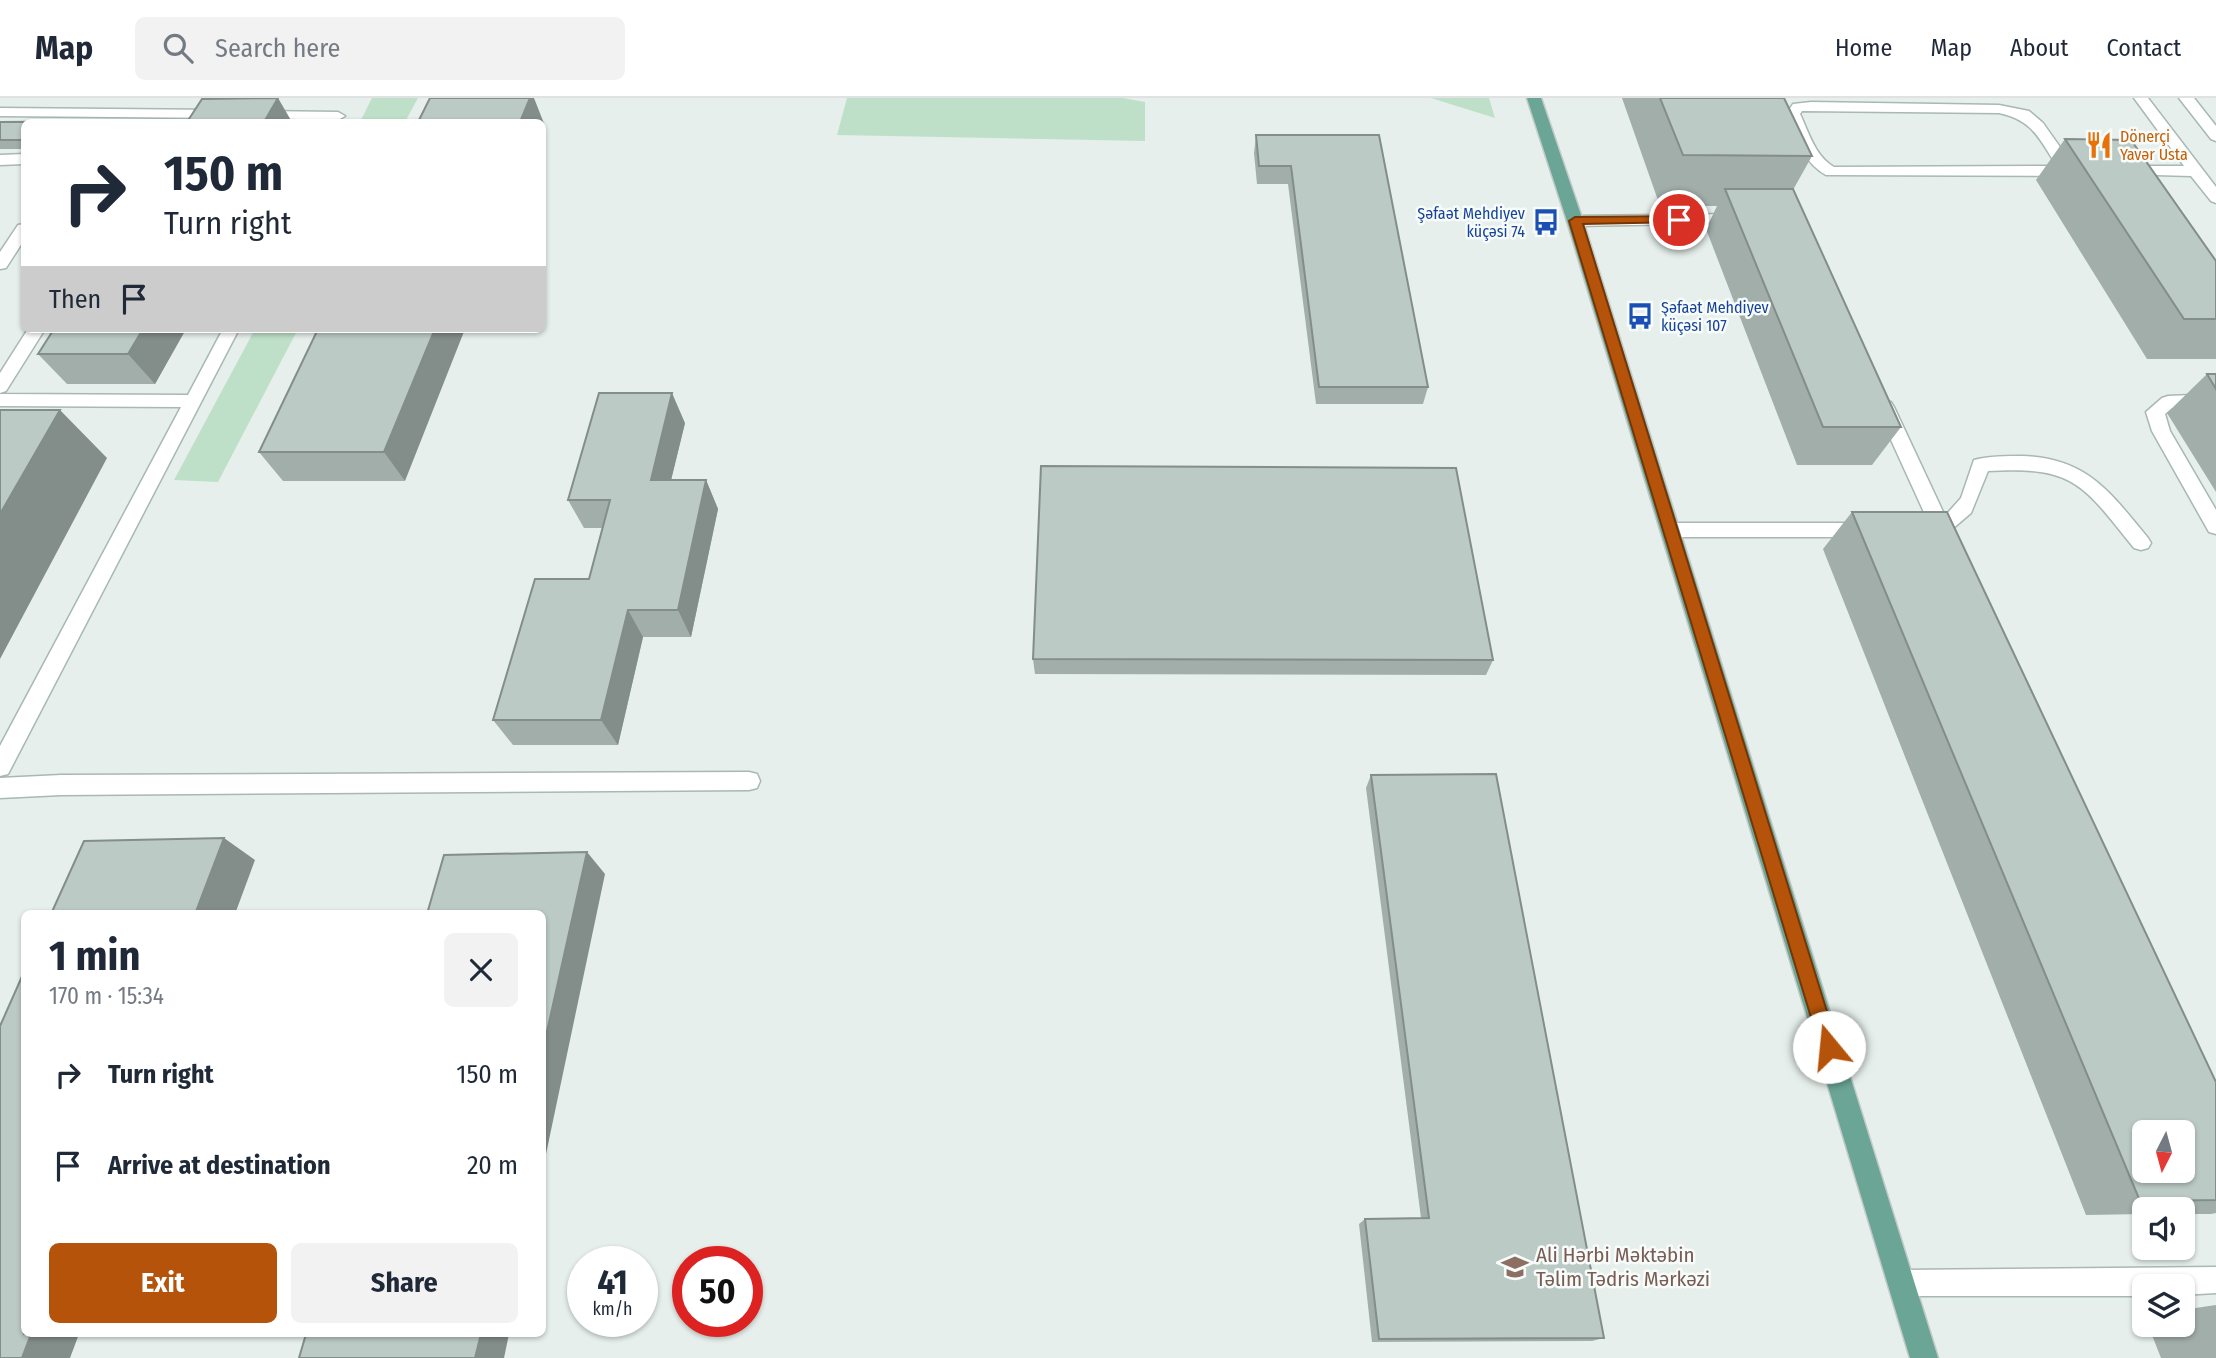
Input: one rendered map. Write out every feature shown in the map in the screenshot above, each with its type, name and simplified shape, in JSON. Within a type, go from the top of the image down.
[{"type":"main road","points":[[1534,98],[1575,221],[1924,1358]]},
{"type":"street","points":[[212,114],[221,98]]},
{"type":"street","points":[[2141,98],[2216,198]]},
{"type":"street","points":[[2186,98],[2216,136]]},
{"type":"street","points":[[1811,106],[2011,111],[2024,114],[2038,126],[2075,171],[1831,172],[1821,167],[1815,158],[1793,114],[1798,107],[1811,106]]},
{"type":"street","points":[[0,112],[173,118],[212,114],[339,115]]},
{"type":"street","points":[[0,160],[21,159]]},
{"type":"street","points":[[2107,171],[2196,171]]},
{"type":"street","points":[[1575,221],[1756,219]]},
{"type":"street","points":[[0,264],[21,233]]},
{"type":"street","points":[[0,387],[34,333]]},
{"type":"street","points":[[0,767],[230,333]]},
{"type":"street","points":[[1879,394],[1952,554]]},
{"type":"street","points":[[0,400],[195,401]]},
{"type":"street","points":[[2216,400],[2168,402],[2155,412],[2161,431],[2216,527]]},
{"type":"street","points":[[1914,530],[1942,529],[1961,516],[1975,489],[1980,465],[2038,462],[2060,466],[2090,482],[2141,543]]},
{"type":"street","points":[[1670,530],[1887,530]]},
{"type":"street","points":[[0,788],[61,785],[749,781]]},
{"type":"street","points":[[1902,1283],[2182,1283],[2216,1280]]},
{"type":"green space","points":[[372,98],[418,98],[407,119],[362,119]]},
{"type":"green space","points":[[847,98],[1123,98],[1145,102],[1145,141],[837,135]]},
{"type":"green space","points":[[1431,98],[1489,98],[1495,118]]},
{"type":"green space","points":[[253,333],[296,333],[218,482],[174,480]]},
{"type":"building","points":[[278,98],[266,119],[189,119],[202,99]]},
{"type":"building","points":[[430,98],[530,98],[521,119],[420,119]]},
{"type":"building","points":[[1660,98],[1784,98],[1812,156],[1683,155]]},
{"type":"building","points":[[0,122],[21,122],[21,140],[0,140]]},
{"type":"building","points":[[1256,135],[1379,135],[1428,387],[1319,387],[1291,166],[1259,166]]},
{"type":"building","points":[[2065,139],[2131,140],[2216,261],[2216,319],[2184,319]]},
{"type":"building","points":[[1725,189],[1793,189],[1901,427],[1823,427]]},
{"type":"building","points":[[51,333],[141,333],[128,354],[38,354]]},
{"type":"building","points":[[316,333],[433,333],[384,452],[259,452]]},
{"type":"building","points":[[2207,374],[2216,374],[2216,389]]},
{"type":"building","points":[[599,393],[672,393],[651,480],[706,480],[678,610],[628,610],[601,720],[493,720],[535,579],[589,579],[610,500],[568,500]]},
{"type":"building","points":[[0,410],[60,410],[0,514]]},
{"type":"building","points":[[1041,466],[1456,468],[1493,660],[1033,659]]},
{"type":"building","points":[[1852,512],[1947,512],[2216,1082],[2216,1200],[2195,1200],[2195,1197],[2138,1197],[2132,1183],[2195,1183],[2195,1120],[2132,1120],[2132,1182]]},
{"type":"building","points":[[1496,774],[1604,1338],[1379,1339],[1365,1219],[1429,1218],[1371,775]]},
{"type":"building","points":[[224,838],[197,910],[53,910],[84,841]]},
{"type":"building","points":[[587,852],[546,1036],[546,910],[428,910],[444,855]]},
{"type":"building","points":[[21,979],[21,1337],[30,1337],[22,1358],[0,1358],[0,1026]]},
{"type":"building","points":[[305,1337],[480,1337],[475,1358],[299,1358]]},
{"type":"place","name":"Dönerçi Yavər Usta","points":[[2099,145]]},
{"type":"place","name":"Şəfaət Mehdiyev küçəsi 74","points":[[1546,222]]},
{"type":"place","name":"Şəfaət Mehdiyev küçəsi 107","points":[[1640,316]]},
{"type":"place","name":"Ali Hərbi Məktəbin Təlim Tədris Mərkəzi","points":[[1515,1267]]},
{"type":"route","points":[[1679,220],[1575,221],[1829,1047]]}]
